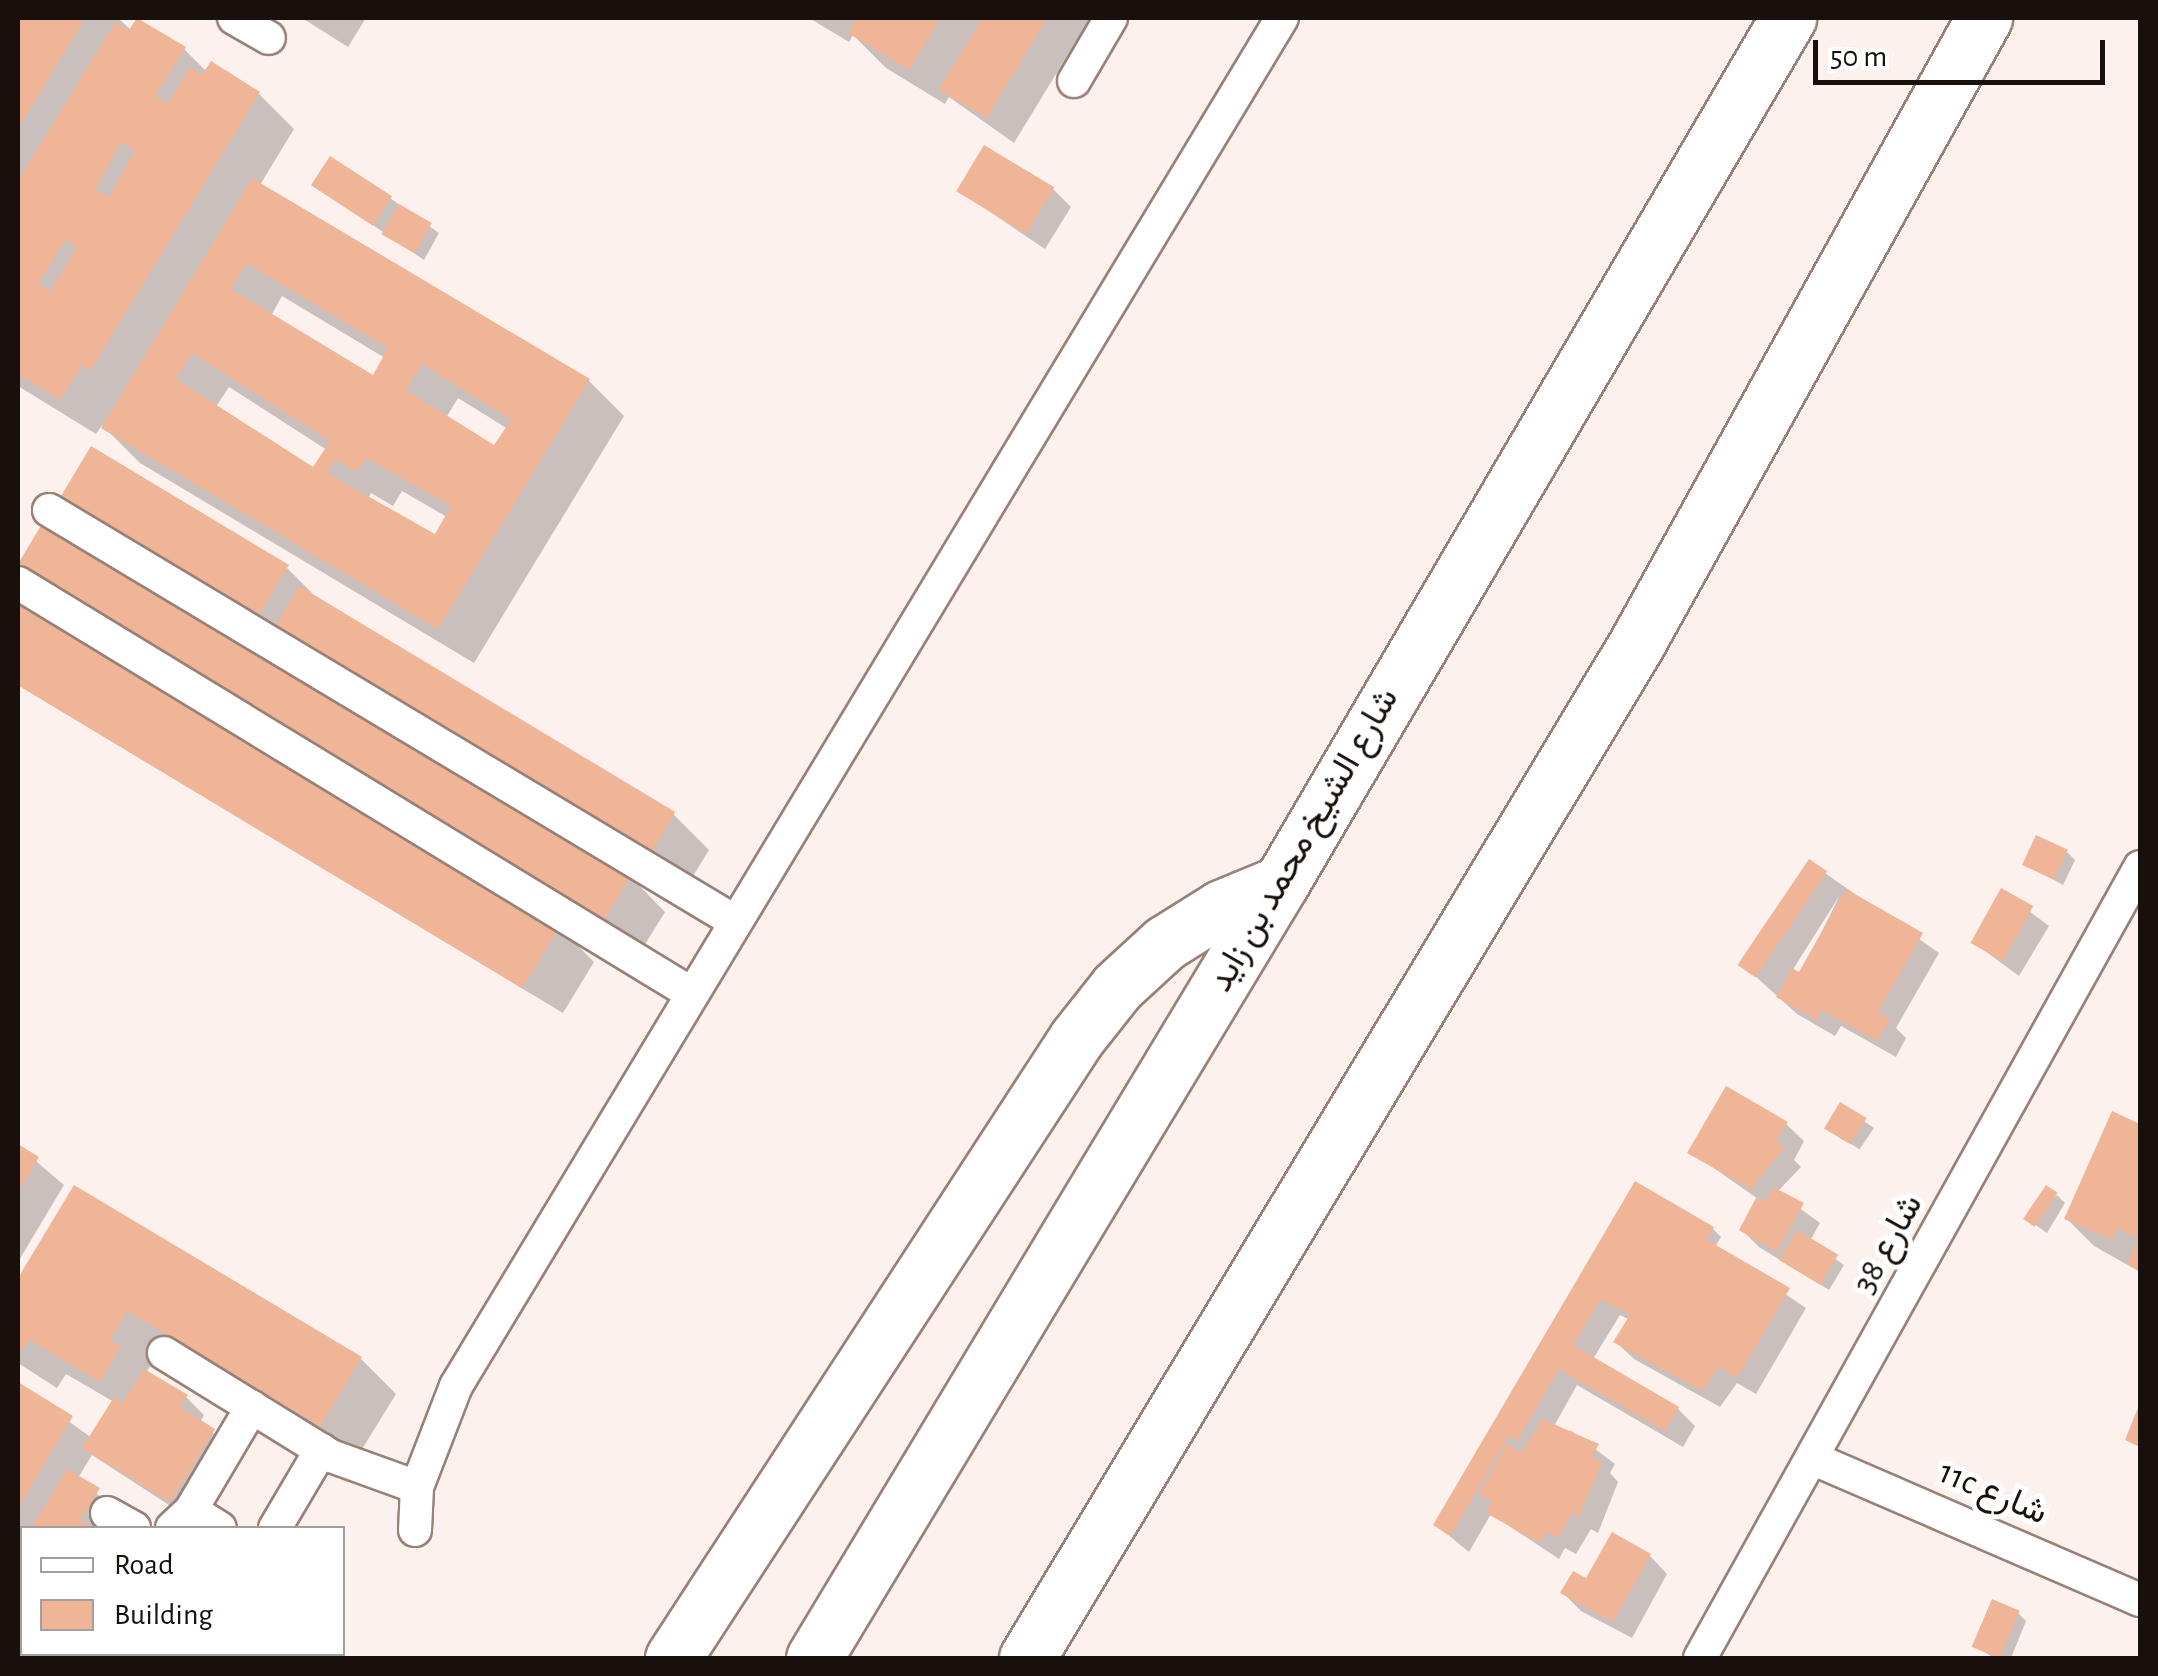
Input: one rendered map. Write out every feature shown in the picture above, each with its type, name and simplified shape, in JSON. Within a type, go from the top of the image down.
[{"type":"highway","name":"شارع الشيخ محمد بن زايد","points":[[814,1658],[1282,883],[1788,18]]},
{"type":"highway","points":[[1027,1658],[1637,644],[1984,18]]},
{"type":"highway","points":[[673,1658],[1076,1039],[1117,987],[1166,943],[1221,908],[1282,883]]},
{"type":"street","points":[[234,18],[269,38]]},
{"type":"street","points":[[1074,80],[1111,18]]},
{"type":"street","points":[[415,1530],[417,1487],[456,1386],[689,992],[1282,18]]},
{"type":"street","points":[[49,510],[734,922]]},
{"type":"street","points":[[18,583],[689,992]]},
{"type":"street","name":"شارع 38","points":[[1700,1658],[2132,904],[2140,868]]},
{"type":"street","points":[[164,1352],[320,1450],[417,1487]]},
{"type":"street","points":[[212,1526],[182,1519],[252,1407]]},
{"type":"street","points":[[276,1526],[320,1450]]},
{"type":"street","name":"11c شارع","points":[[1814,1459],[2140,1600]]},
{"type":"building","points":[[18,18],[85,18],[18,129]]},
{"type":"building","points":[[137,18],[186,47],[155,96],[167,104],[190,67],[202,75],[211,61],[260,92],[90,371],[82,365],[60,400],[18,374],[18,181],[115,22],[129,30]],"holes":[[[121,142],[135,150],[109,197],[95,189]],[[65,240],[77,247],[50,291],[38,283]]]},
{"type":"building","points":[[857,18],[941,18],[909,70],[848,33]]},
{"type":"building","points":[[982,18],[1047,18],[987,118],[939,90]]},
{"type":"building","points":[[984,145],[1054,187],[1026,234],[956,191]]},
{"type":"building","points":[[330,156],[392,196],[373,226],[311,185]]},
{"type":"building","points":[[252,178],[590,379],[438,629],[101,428]],"holes":[[[246,263],[388,348],[373,375],[231,289]],[[192,353],[330,441],[313,467],[176,379]],[[422,364],[511,420],[494,445],[406,390]],[[366,458],[451,506],[435,534],[327,473],[335,460],[357,472]]]},
{"type":"building","points":[[399,204],[432,223],[414,253],[382,234]]},
{"type":"building","points":[[91,446],[289,565],[257,618],[59,499]]},
{"type":"building","points":[[45,519],[633,872],[602,925],[18,574],[18,564]]},
{"type":"building","points":[[299,586],[675,812],[650,855],[273,629]]},
{"type":"building","points":[[18,599],[561,925],[522,988],[18,685]]},
{"type":"building","points":[[2036,835],[2068,850],[2054,880],[2022,865]]},
{"type":"building","points":[[1809,859],[1827,871],[1756,977],[1737,965]]},
{"type":"building","points":[[2001,888],[2033,906],[2003,961],[1970,943]]},
{"type":"building","points":[[1846,889],[1923,933],[1878,1012],[1890,1019],[1877,1041],[1822,1010],[1817,1020],[1776,997],[1792,968],[1799,972]]},
{"type":"building","points":[[1726,1086],[1788,1122],[1776,1142],[1785,1147],[1751,1189],[1687,1153]]},
{"type":"building","points":[[1840,1102],[1867,1118],[1851,1145],[1824,1129]]},
{"type":"building","points":[[2112,1111],[2140,1124],[2140,1270],[2127,1264],[2139,1238],[2117,1229],[2112,1240],[2064,1219]]},
{"type":"building","points":[[18,1144],[39,1157],[18,1192]]},
{"type":"building","points":[[1635,1181],[1714,1227],[1707,1240],[1790,1288],[1737,1378],[1718,1367],[1702,1391],[1613,1342],[1630,1315],[1601,1299],[1573,1345],[1679,1407],[1665,1431],[1559,1369],[1517,1441],[1509,1436],[1450,1536],[1433,1525]]},
{"type":"building","points":[[74,1185],[362,1357],[320,1426],[127,1311],[110,1340],[121,1347],[100,1382],[30,1340],[18,1353],[18,1278]]},
{"type":"building","points":[[2046,1185],[2058,1193],[2035,1227],[2023,1219]]},
{"type":"building","points":[[1773,1187],[1804,1203],[1777,1252],[1739,1230],[1756,1198],[1765,1202]]},
{"type":"building","points":[[1797,1230],[1838,1255],[1820,1285],[1779,1260]]},
{"type":"building","points":[[144,1369],[188,1395],[180,1407],[215,1429],[170,1502],[82,1448],[114,1397],[123,1403]]},
{"type":"building","points":[[18,1382],[73,1416],[18,1508]]},
{"type":"building","points":[[2140,1403],[2140,1447],[2125,1440]]},
{"type":"building","points":[[1542,1419],[1599,1444],[1592,1456],[1602,1462],[1579,1517],[1572,1513],[1558,1538],[1546,1532],[1540,1543],[1486,1513],[1492,1501],[1478,1494],[1507,1444],[1522,1453]]},
{"type":"building","points":[[67,1469],[100,1488],[80,1520],[90,1526],[32,1526]]},
{"type":"building","points":[[1612,1532],[1651,1554],[1613,1622],[1560,1593],[1573,1571],[1586,1578]]},
{"type":"building","points":[[1992,1599],[2020,1611],[2000,1658],[1972,1647]]},
{"type":"building","points":[[18,1607],[20,1656],[42,1656],[18,1658]]},
{"type":"building","points":[[114,1656],[118,1658],[64,1658]]}]
